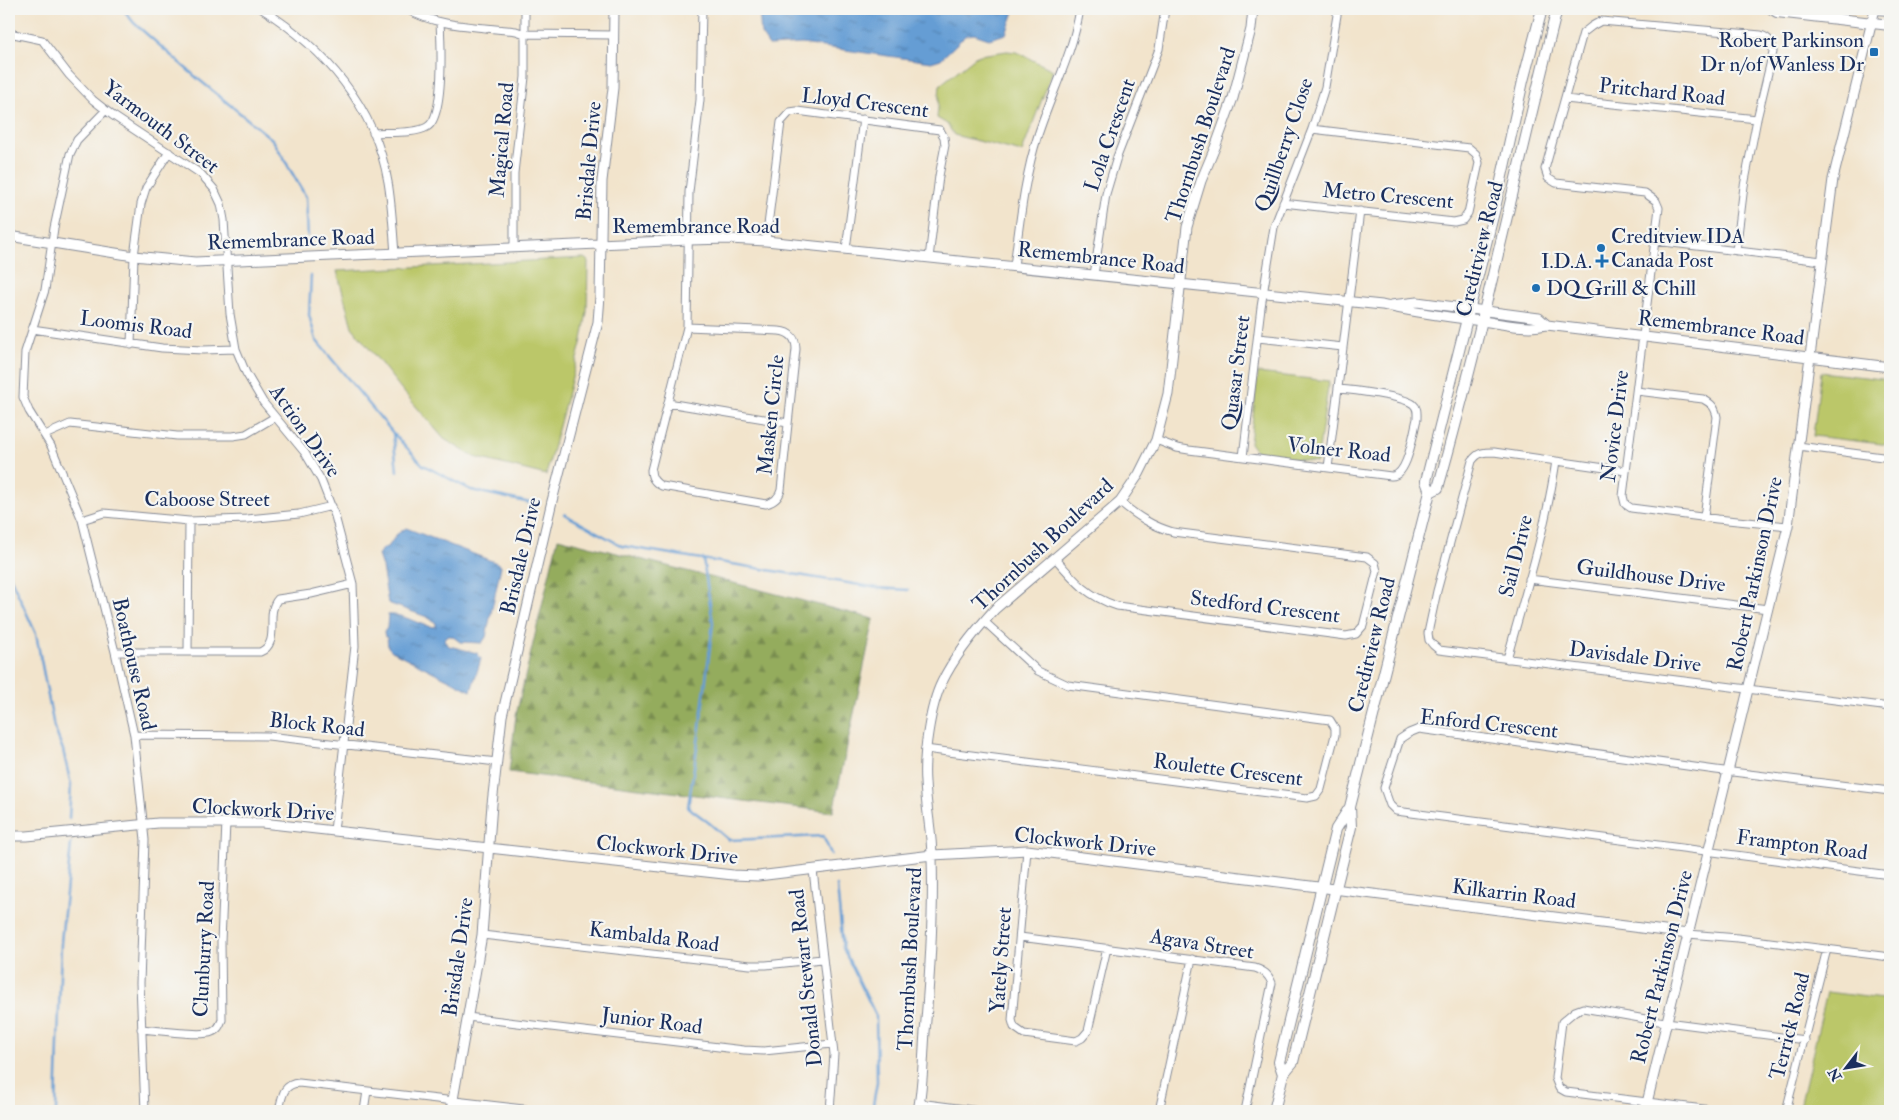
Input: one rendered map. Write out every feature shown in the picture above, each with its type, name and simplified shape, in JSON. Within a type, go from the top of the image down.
[{"type":"main road","name":"Creditview Road","points":[[1274,1111],[1283,1074],[1293,1062],[1336,889],[1351,827],[1350,807],[1430,492],[1426,481],[1495,208],[1523,81],[1542,9]]},
{"type":"main road","name":"Creditview Road","points":[[1430,492],[1438,488],[1457,420],[1557,9]]},
{"type":"main road","points":[[1772,9],[1777,12],[1890,25]]},
{"type":"main road","points":[[1875,9],[1890,10]]},
{"type":"main road","points":[[1495,208],[1498,226],[1504,231]]},
{"type":"main road","name":"Creditview Road","points":[[1283,1074],[1279,1062],[1321,887],[1336,829],[1350,807]]},
{"type":"street","points":[[262,9],[279,20],[317,51],[335,69],[355,97],[373,133],[388,181],[395,254]]},
{"type":"street","points":[[407,9],[417,15],[440,22],[516,31],[525,34],[614,35]]},
{"type":"street","name":"Magical Road","points":[[514,248],[514,173],[525,85],[525,9]]},
{"type":"street","name":"Brisdale Drive","points":[[451,1111],[482,934],[502,716],[552,501],[598,322],[602,180],[613,88],[614,9]]},
{"type":"street","name":"Masken Circle","points":[[687,327],[779,331],[791,336],[796,343],[781,490],[778,498],[774,501],[766,504],[671,488],[657,484],[651,476],[687,327],[689,192],[700,100],[702,9]]},
{"type":"street","points":[[1014,266],[1024,188],[1032,154],[1076,34],[1080,9]]},
{"type":"street","name":"Lola Crescent","points":[[1094,275],[1106,194],[1117,157],[1159,49],[1165,9]]},
{"type":"street","name":"Thornbush Boulevard","points":[[918,1107],[933,910],[932,855],[924,781],[925,749],[941,684],[967,642],[995,609],[1120,502],[1139,474],[1156,440],[1168,394],[1188,227],[1201,181],[1233,98],[1251,29],[1253,9]]},
{"type":"street","name":"Quillberry Close","points":[[1263,293],[1274,227],[1312,129],[1325,87],[1338,9]]},
{"type":"street","name":"Robert Parkinson Drive","points":[[1645,1111],[1788,526],[1833,179],[1875,9]]},
{"type":"street","name":"Novice Drive","points":[[1757,118],[1773,47],[1769,39],[1761,35],[1602,21],[1583,33],[1545,169],[1548,178],[1560,184],[1645,193],[1651,196],[1659,208],[1623,496],[1625,504],[1631,508],[1788,526]]},
{"type":"street","points":[[373,133],[418,130],[431,125],[440,89],[440,22]]},
{"type":"street","points":[[9,43],[10,33]]},
{"type":"street","name":"Yarmouth Street","points":[[10,33],[42,40],[69,75],[105,110],[201,174],[214,189],[223,210],[227,261]]},
{"type":"street","name":"Pritchard Road","points":[[1565,99],[1757,118]]},
{"type":"street","name":"Boathouse Road","points":[[105,110],[77,140],[70,154],[61,188],[45,290],[25,352],[23,397],[29,411],[45,435],[65,477],[82,520],[134,735],[145,863],[140,983],[145,1111]]},
{"type":"street","name":"Lloyd Crescent","points":[[766,241],[781,122],[790,112],[797,111],[940,130],[944,137],[945,145],[939,176],[929,258]]},
{"type":"street","points":[[1736,251],[1744,186],[1757,118]]},
{"type":"street","points":[[846,249],[862,119]]},
{"type":"street","name":"Metro Crescent","points":[[1283,203],[1454,222],[1463,220],[1468,214],[1479,163],[1476,154],[1469,148],[1312,129]]},
{"type":"street","points":[[130,344],[134,256],[143,196],[169,152]]},
{"type":"street","points":[[1328,468],[1360,211]]},
{"type":"street","name":"Remembrance Road","points":[[9,236],[134,256],[195,262],[689,240],[730,239],[766,241],[1348,302],[1382,305],[1417,302],[1537,328],[1547,325],[1890,367]]},
{"type":"street","points":[[1655,241],[1822,261]]},
{"type":"street","name":"Action Drive","points":[[227,261],[230,314],[236,349],[253,387],[322,480],[332,506],[353,584],[355,646],[334,831]]},
{"type":"street","name":"Quasar Street","points":[[1243,457],[1263,293]]},
{"type":"street","name":"Loomis Road","points":[[32,329],[180,350],[236,349]]},
{"type":"street","points":[[1258,338],[1343,347]]},
{"type":"street","name":"Volner Road","points":[[1156,440],[1177,448],[1395,477],[1404,467],[1417,419],[1418,412],[1415,406],[1409,402],[1371,393],[1338,389]]},
{"type":"street","points":[[1637,391],[1703,399],[1712,404],[1716,410],[1717,417],[1704,517]]},
{"type":"street","points":[[668,403],[788,423]]},
{"type":"street","points":[[45,435],[70,424],[177,436],[233,436],[246,434],[274,417]]},
{"type":"street","points":[[1798,446],[1890,458]]},
{"type":"street","name":"Davisdale Drive","points":[[1556,461],[1494,452],[1479,453],[1472,461],[1437,591],[1428,633],[1429,640],[1433,645],[1440,650],[1507,659],[1890,706]]},
{"type":"street","points":[[1556,461],[1626,470]]},
{"type":"street","name":"Sail Drive","points":[[1507,659],[1530,578],[1556,461]]},
{"type":"street","name":"Stedford Crescent","points":[[1055,558],[1072,578],[1090,594],[1117,606],[1346,636],[1356,634],[1363,626],[1377,571],[1375,563],[1366,557],[1173,532],[1156,527],[1120,502]]},
{"type":"street","name":"Caboose Street","points":[[82,520],[104,513],[189,521],[267,518],[299,514],[332,506]]},
{"type":"street","points":[[188,652],[189,521]]},
{"type":"street","name":"Guildhouse Drive","points":[[1530,578],[1768,608]]},
{"type":"street","points":[[115,652],[260,652],[270,646],[272,640],[272,609],[278,599],[311,594],[353,584]]},
{"type":"street","name":"Roulette Crescent","points":[[925,749],[1307,798],[1316,796],[1321,789],[1335,735],[1335,728],[1330,720],[1068,685],[1038,671],[984,621]]},
{"type":"street","name":"Enford Crescent","points":[[1709,851],[1396,811],[1390,804],[1384,788],[1400,739],[1419,729],[1728,771]]},
{"type":"street","name":"Block Road","points":[[134,735],[261,736],[497,762]]},
{"type":"street","points":[[1728,771],[1890,791]]},
{"type":"street","name":"Clunburry Road","points":[[141,1029],[175,1033],[206,1033],[212,1032],[220,1025],[222,1020],[222,942],[226,822]]},
{"type":"street","name":"Clockwork Drive","points":[[9,836],[28,836],[143,824],[262,823],[489,849],[733,875],[758,876],[932,855],[1027,850],[1336,889]]},
{"type":"street","name":"Yately Street","points":[[1027,850],[1012,1020],[1014,1027],[1024,1034],[1076,1041],[1082,1038],[1088,1031],[1107,948]]},
{"type":"street","name":"Frampton Road","points":[[1709,851],[1890,875]]},
{"type":"street","name":"Donald Stewart Road","points":[[814,870],[834,1068],[830,1111]]},
{"type":"street","name":"Kilkarrin Road","points":[[1336,889],[1688,934]]},
{"type":"street","name":"Kambalda Road","points":[[482,934],[750,965],[822,959]]},
{"type":"street","points":[[1688,934],[1890,957]]},
{"type":"street","name":"Agava Street","points":[[1020,937],[1255,968],[1268,975],[1272,983],[1244,1111]]},
{"type":"street","name":"Terrick Road","points":[[1786,1111],[1827,949]]},
{"type":"street","points":[[1159,1111],[1192,959]]},
{"type":"street","points":[[1720,1111],[1566,1092],[1559,1088],[1555,1078],[1562,1022],[1582,1008],[1667,1022],[1805,1040]]},
{"type":"street","name":"Junior Road","points":[[468,1017],[764,1051],[832,1044]]},
{"type":"street","points":[[279,1111],[283,1092],[290,1084],[299,1083],[541,1111]]},
{"type":"street","points":[[364,1111],[367,1091]]},
{"type":"street","points":[[918,1107],[980,1111]]},
{"type":"green space","points":[[1007,51],[1016,52],[1053,70],[1022,152],[954,135],[947,124],[937,118],[940,85],[975,57]]},
{"type":"green space","points":[[584,258],[588,261],[587,312],[582,340],[546,475],[474,457],[444,439],[352,327],[337,271]]},
{"type":"green space","points":[[1821,372],[1890,380],[1890,445],[1813,436]]},
{"type":"green space","points":[[1258,373],[1329,381],[1317,462],[1259,455],[1250,443]]},
{"type":"green space","points":[[558,538],[874,619],[833,812],[509,772],[516,715]]},
{"type":"green space","points":[[1827,992],[1890,1000],[1890,1111],[1799,1111]]},
{"type":"water","points":[[759,9],[1015,9],[1006,34],[989,39],[974,34],[966,35],[941,59],[931,62],[802,44],[769,46],[761,34]]},
{"type":"water","points":[[406,528],[501,566],[486,637],[482,643],[460,642],[452,636],[447,636],[444,640],[449,646],[477,653],[481,659],[471,691],[392,651],[388,647],[387,637],[385,637],[384,632],[387,628],[388,615],[400,616],[424,625],[436,627],[436,623],[427,617],[388,603],[378,555],[382,549],[389,546],[396,535]]},
{"type":"waterway","points":[[123,9],[134,23],[197,78],[273,140],[306,197],[308,236]]},
{"type":"waterway","points":[[311,276],[309,315],[316,340],[393,433],[423,465],[471,490],[535,504]]},
{"type":"waterway","points":[[393,433],[397,471]]},
{"type":"waterway","points":[[564,514],[622,546],[878,588],[908,590]]},
{"type":"waterway","points":[[703,559],[713,623],[688,807],[729,840],[823,836],[831,854]]},
{"type":"waterway","points":[[9,574],[36,634],[54,727],[63,750],[71,785],[69,818]]},
{"type":"waterway","points":[[56,1111],[61,942],[71,844]]},
{"type":"waterway","points":[[837,886],[843,948],[876,1016],[877,1082],[872,1111]]},
{"type":"place","name":"Robert Parkinson Dr n/of Wanless Dr","points":[[1874,52]]},
{"type":"place","name":"Creditview IDA Canada Post","points":[[1601,248]]},
{"type":"place","name":"I.D.A.","points":[[1602,261]]},
{"type":"place","name":"DQ Grill & Chill","points":[[1536,288]]}]
